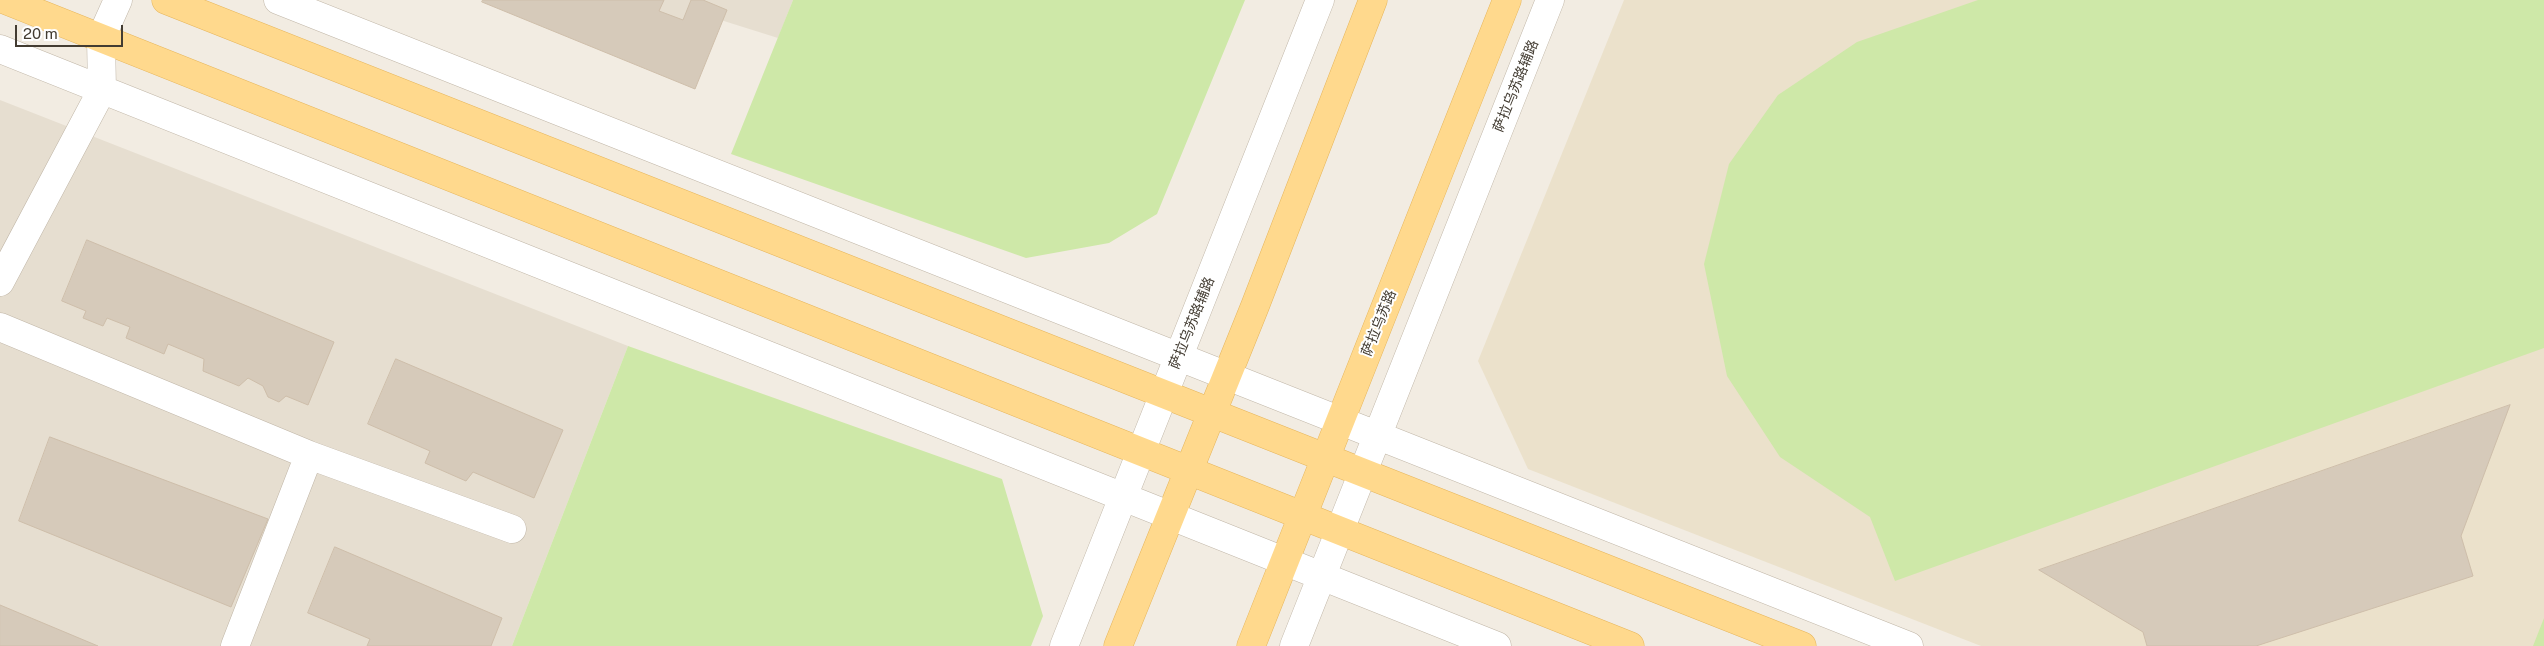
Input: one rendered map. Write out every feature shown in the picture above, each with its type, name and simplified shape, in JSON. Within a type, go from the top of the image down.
[{"type":"main road","points":[[5,0],[1630,646]]},
{"type":"main road","points":[[166,0],[1802,646]]},
{"type":"main road","points":[[1118,646],[1212,413],[1373,0]]},
{"type":"main road","name":"萨拉乌苏路","points":[[1251,646],[1507,0]]},
{"type":"street","points":[[0,282],[102,90],[101,38],[118,0]]},
{"type":"street","points":[[278,0],[1909,646]]},
{"type":"street","name":"萨拉乌苏路辅路","points":[[1064,646],[1320,0]]},
{"type":"street","name":"萨拉乌苏路辅路","points":[[1294,646],[1550,0]]},
{"type":"street","points":[[0,49],[1497,646]]},
{"type":"street","points":[[0,327],[309,456],[512,529]]},
{"type":"street","points":[[235,646],[309,456]]},
{"type":"shaded area","points":[[527,0],[793,0],[778,38],[708,16],[691,65]]},
{"type":"shaded area","points":[[1624,0],[2544,0],[2544,646],[1981,646],[1528,469],[1478,361]]},
{"type":"shaded area","points":[[0,100],[628,346],[512,646],[0,646]]},
{"type":"green space","points":[[793,0],[1245,0],[1157,214],[1109,243],[1026,258],[731,154]]},
{"type":"green space","points":[[1978,0],[2544,0],[2544,348],[1895,581],[1870,517],[1780,457],[1727,376],[1704,264],[1729,164],[1778,95],[1857,42]]},
{"type":"green space","points":[[628,346],[1002,479],[1043,616],[1031,646],[512,646]]},
{"type":"green space","points":[[2544,618],[2544,646],[2533,646]]},
{"type":"building","points":[[483,0],[664,0],[659,11],[683,20],[691,0],[703,0],[727,10],[695,89],[482,2]]},
{"type":"building","points":[[87,240],[334,342],[308,405],[286,396],[279,402],[268,397],[263,386],[248,378],[239,386],[203,371],[204,359],[168,344],[164,354],[126,338],[130,327],[107,318],[103,326],[83,318],[86,311],[62,301]]},
{"type":"building","points":[[396,359],[563,430],[534,498],[473,472],[466,481],[425,463],[430,451],[368,424]]},
{"type":"building","points":[[2510,405],[2461,536],[2473,576],[2256,646],[2147,646],[2143,632],[2039,570]]},
{"type":"building","points":[[50,437],[268,519],[231,607],[19,521]]},
{"type":"building","points":[[335,547],[502,618],[491,646],[367,646],[370,639],[308,613]]},
{"type":"building","points":[[0,605],[98,646],[0,646]]}]
